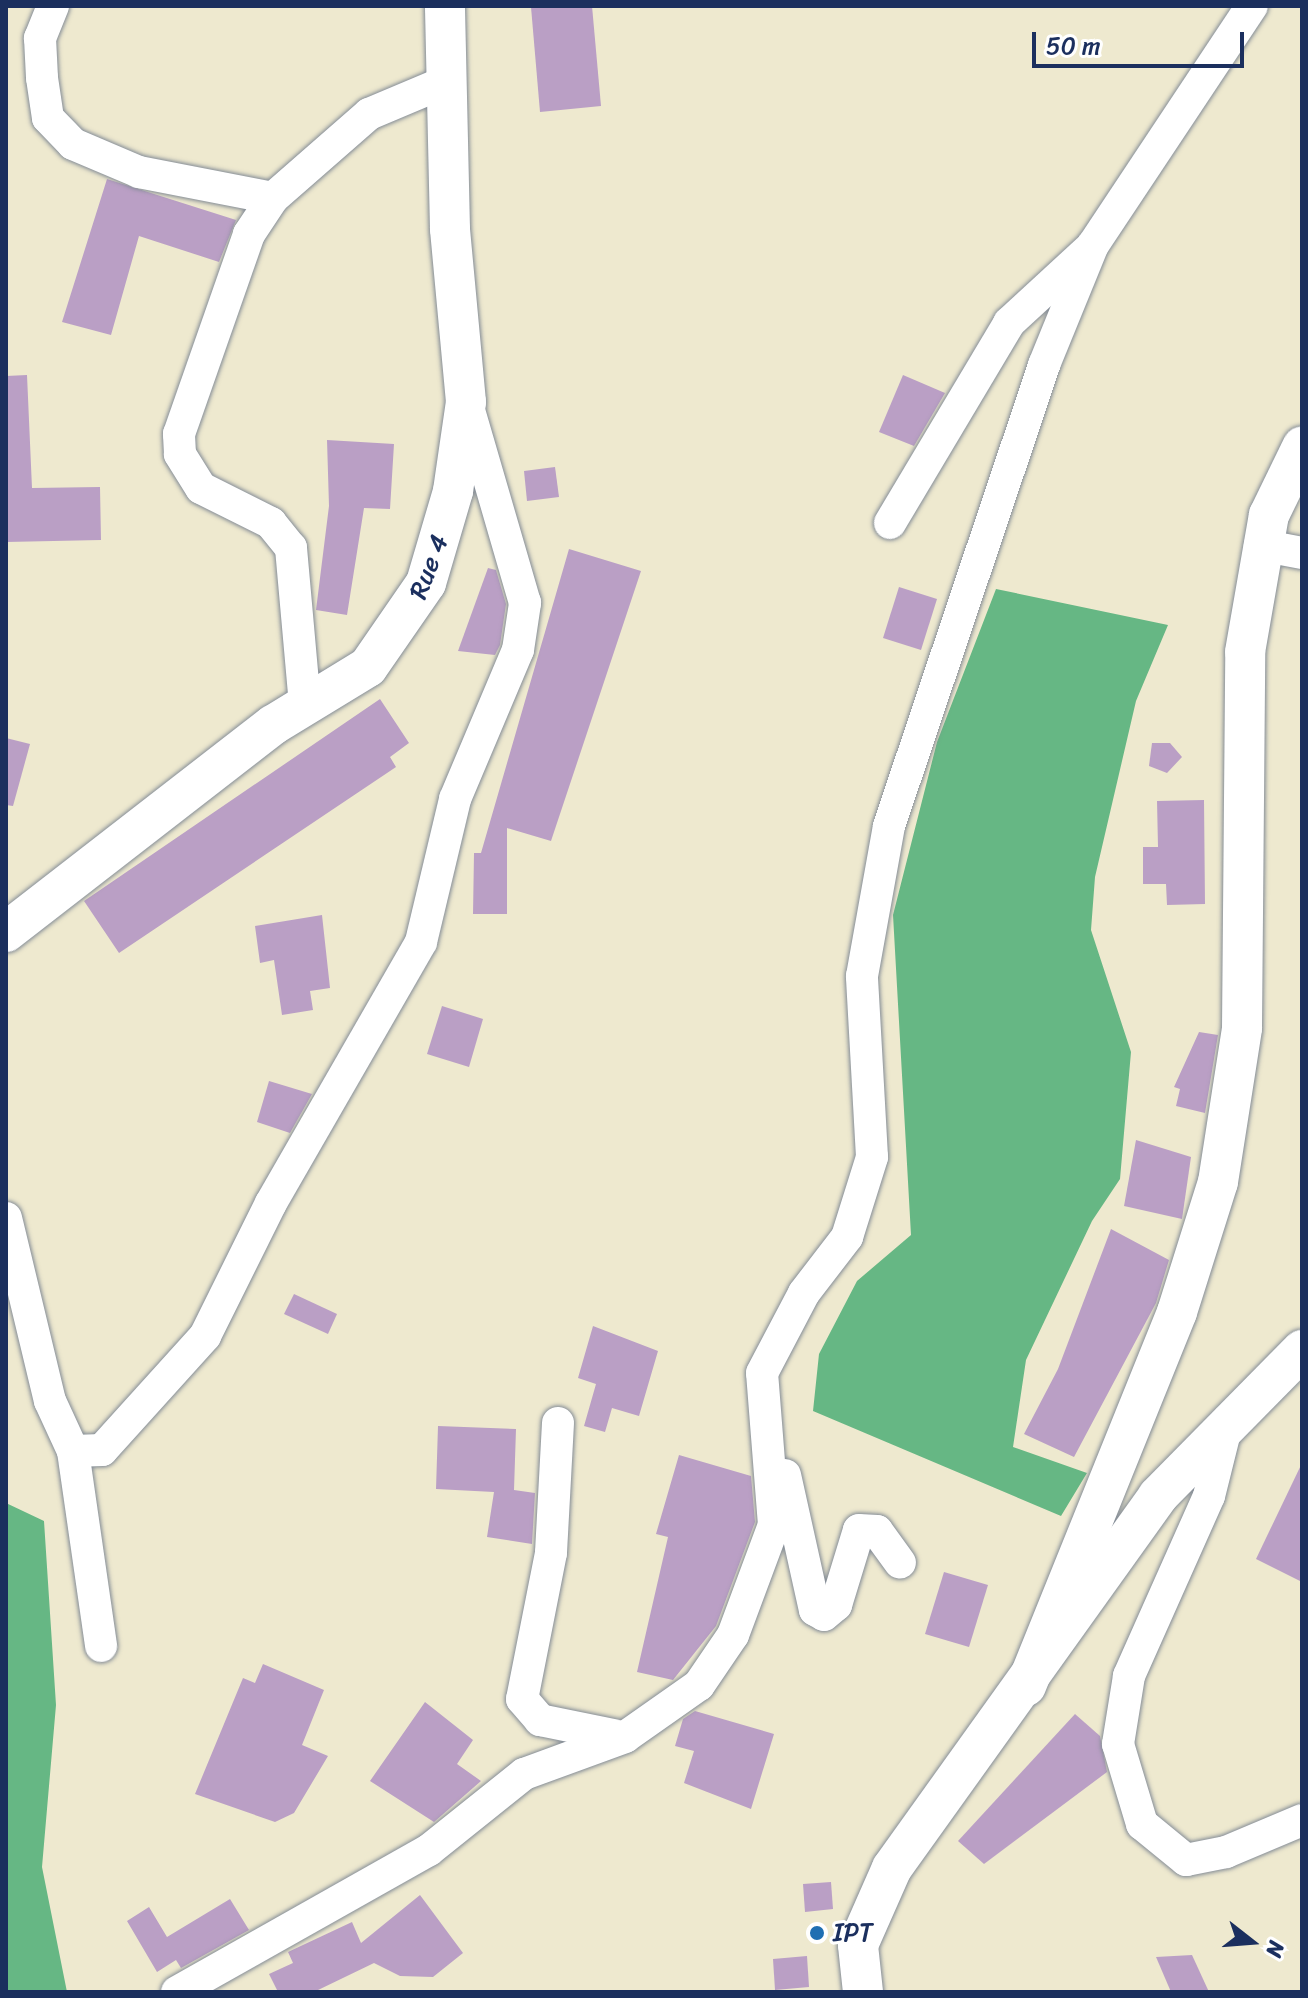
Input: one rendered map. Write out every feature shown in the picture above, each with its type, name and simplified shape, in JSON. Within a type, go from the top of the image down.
[{"type":"street","points":[[53,6],[40,38],[42,78],[48,118],[73,144],[139,172],[273,198]]},
{"type":"street","name":"Rue 4","points":[[6,932],[305,705],[368,667],[409,615],[448,515],[466,402],[450,229],[445,6]]},
{"type":"street","points":[[177,1992],[429,1850],[524,1774],[625,1737],[699,1685],[755,1589],[774,1525],[759,1396],[776,1340],[847,1237],[862,1201],[872,1157],[862,976],[889,826],[1039,379],[1093,245],[1252,6]]},
{"type":"street","points":[[305,705],[291,548],[271,523],[201,488],[180,454],[184,414],[233,279],[273,198],[369,114],[447,81]]},
{"type":"street","points":[[890,523],[1009,323],[1093,245]]},
{"type":"street","points":[[73,1451],[111,1446],[190,1359],[421,942],[455,799],[518,650],[525,603],[466,402]]},
{"type":"street","points":[[1026,1686],[1177,1312],[1218,1182],[1242,1028],[1241,713],[1260,545],[1302,447]]},
{"type":"street","points":[[1260,545],[1302,553]]},
{"type":"street","points":[[6,1218],[32,1341],[73,1451],[101,1646]]},
{"type":"street","points":[[863,1992],[858,1945],[869,1909],[1158,1496],[1228,1420],[1302,1350]]},
{"type":"street","points":[[759,1396],[815,1610],[824,1615],[836,1605],[859,1530],[877,1531],[900,1563]]},
{"type":"street","points":[[1228,1420],[1209,1496],[1129,1676],[1118,1744],[1142,1824],[1186,1860],[1226,1852],[1302,1820]]},
{"type":"street","points":[[558,1423],[551,1553],[522,1699],[550,1724],[625,1737]]},
{"type":"green space","points":[[996,589],[1168,625],[1136,701],[1095,877],[1091,930],[1131,1052],[1120,1179],[1092,1221],[1026,1360],[1013,1447],[1087,1473],[1061,1516],[813,1411],[819,1354],[857,1281],[911,1235],[893,915],[937,742]]},
{"type":"green space","points":[[6,1503],[44,1521],[56,1705],[42,1867],[67,1992],[6,1992]]},
{"type":"building","points":[[592,6],[601,106],[540,112],[531,7]]},
{"type":"building","points":[[107,179],[236,220],[219,262],[139,236],[111,335],[62,322]]},
{"type":"building","points":[[27,375],[32,488],[100,487],[101,540],[6,542],[6,376]]},
{"type":"building","points":[[903,375],[945,393],[914,446],[879,432]]},
{"type":"building","points":[[327,440],[394,444],[390,509],[364,508],[347,615],[316,610],[329,506]]},
{"type":"building","points":[[555,467],[559,497],[527,501],[524,471]]},
{"type":"building","points":[[569,549],[641,571],[551,841],[507,828],[507,914],[473,914],[474,853],[481,853]]},
{"type":"building","points":[[488,568],[496,570],[506,604],[500,645],[495,655],[458,651]]},
{"type":"building","points":[[899,587],[937,599],[921,650],[883,638]]},
{"type":"building","points":[[380,699],[409,743],[390,757],[396,767],[119,953],[84,901]]},
{"type":"building","points":[[6,738],[30,744],[13,806],[6,805]]},
{"type":"building","points":[[1152,743],[1170,743],[1182,757],[1167,773],[1149,766]]},
{"type":"building","points":[[1204,800],[1205,904],[1167,905],[1166,884],[1143,884],[1143,847],[1158,847],[1157,801]]},
{"type":"building","points":[[322,915],[330,988],[310,991],[313,1010],[282,1015],[274,960],[260,963],[255,926]]},
{"type":"building","points":[[442,1006],[483,1019],[469,1067],[427,1054]]},
{"type":"building","points":[[1199,1032],[1218,1035],[1205,1113],[1176,1106],[1180,1089],[1174,1087]]},
{"type":"building","points":[[269,1081],[312,1094],[290,1133],[257,1122]]},
{"type":"building","points":[[1136,1140],[1191,1157],[1182,1219],[1124,1206]]},
{"type":"building","points":[[1111,1229],[1169,1260],[1156,1303],[1074,1457],[1024,1434],[1058,1369]]},
{"type":"building","points":[[294,1294],[337,1314],[328,1334],[284,1314]]},
{"type":"building","points":[[593,1326],[658,1351],[639,1416],[612,1408],[605,1432],[584,1426],[596,1384],[578,1378]]},
{"type":"building","points":[[438,1426],[516,1429],[514,1490],[535,1493],[532,1544],[487,1537],[494,1492],[436,1489]]},
{"type":"building","points":[[679,1455],[751,1476],[755,1522],[716,1626],[673,1680],[637,1672],[668,1537],[656,1534]]},
{"type":"building","points":[[1302,1463],[1302,1582],[1256,1559]]},
{"type":"building","points":[[944,1572],[988,1585],[969,1647],[925,1634]]},
{"type":"building","points":[[263,1664],[324,1690],[302,1745],[328,1756],[294,1813],[275,1822],[195,1794],[243,1678],[255,1683]]},
{"type":"building","points":[[425,1702],[473,1740],[457,1764],[481,1781],[434,1822],[370,1781]]},
{"type":"building","points":[[695,1711],[774,1734],[751,1809],[684,1783],[694,1751],[675,1746],[683,1719]]},
{"type":"building","points":[[1075,1714],[1100,1736],[1107,1772],[984,1864],[958,1841]]},
{"type":"building","points":[[831,1882],[833,1909],[805,1912],[803,1884]]},
{"type":"building","points":[[420,1895],[463,1953],[433,1977],[400,1976],[374,1963],[316,1991],[278,1992],[269,1974],[293,1963],[288,1952],[352,1922],[361,1943]]},
{"type":"building","points":[[230,1899],[249,1930],[181,1968],[176,1960],[157,1972],[127,1921],[149,1907],[167,1937]]},
{"type":"building","points":[[1192,1955],[1209,1992],[1171,1992],[1156,1957]]},
{"type":"building","points":[[807,1956],[809,1987],[775,1990],[773,1959]]},
{"type":"place","name":"IPT","points":[[817,1933]]}]
